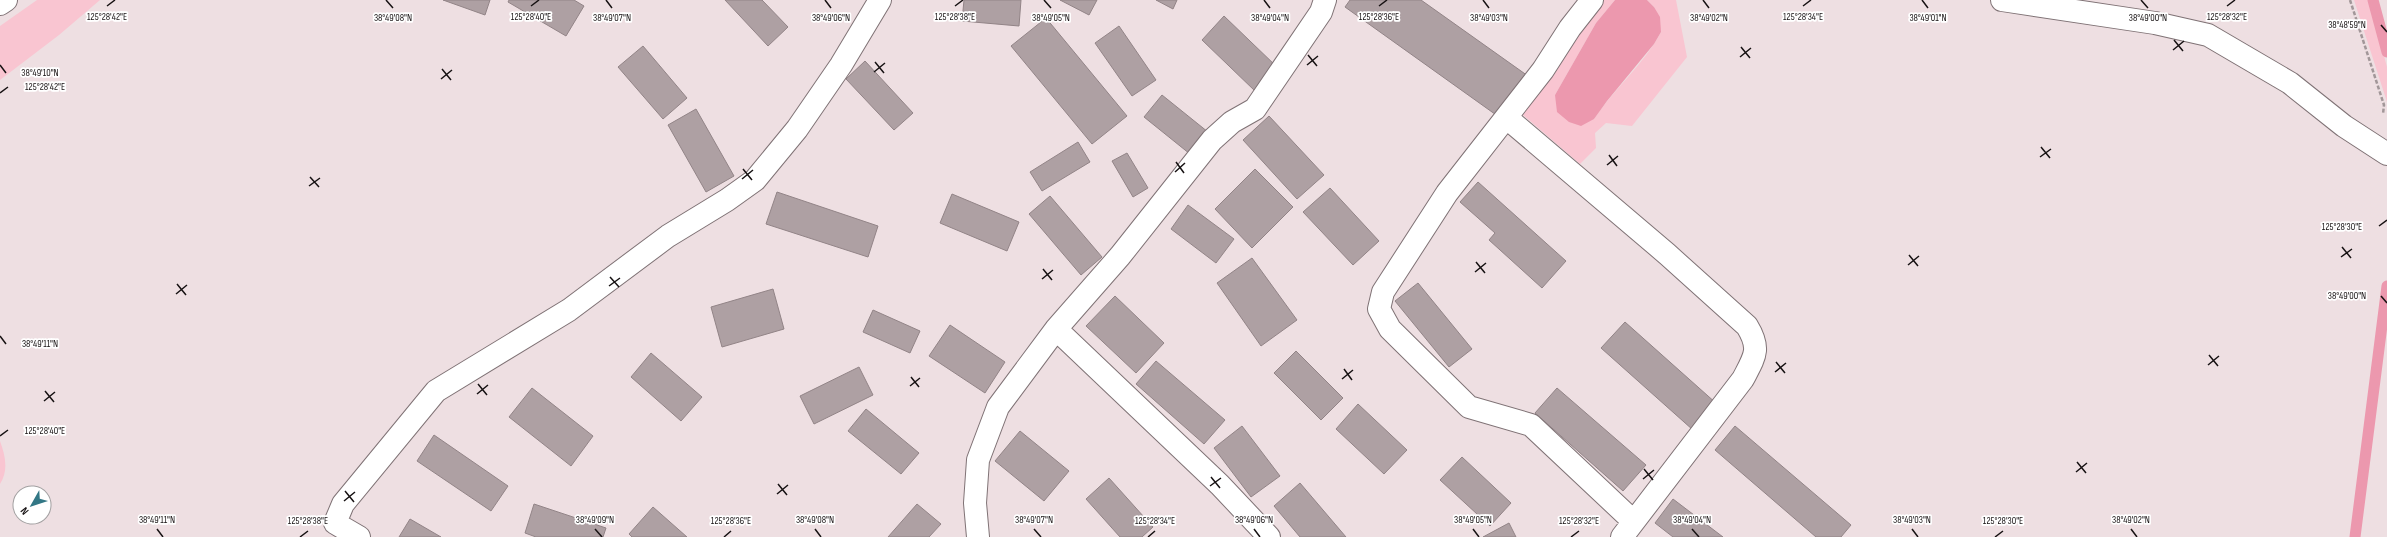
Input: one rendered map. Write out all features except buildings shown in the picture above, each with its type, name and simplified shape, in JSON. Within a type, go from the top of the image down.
[{"type":"street","points":[[0,4],[6,0]]},
{"type":"street","points":[[359,537],[335,523],[343,504],[436,391],[569,310],[668,236],[728,200],[755,180],[798,128],[841,65],[880,0]]},
{"type":"street","points":[[978,537],[975,503],[978,460],[998,407],[1056,329],[1120,256],[1212,140],[1232,122],[1255,109],[1321,12],[1325,0]]},
{"type":"street","points":[[1507,118],[1684,269],[1747,326],[1755,340],[1754,357],[1743,379],[1627,529],[1531,425],[1469,407],[1390,329],[1379,309],[1383,292],[1447,193],[1507,118],[1592,0]]},
{"type":"street","points":[[2002,0],[2155,22],[2208,35],[2290,83],[2344,126],[2383,152]]},
{"type":"street","points":[[1056,329],[1220,485],[1269,537]]},
{"type":"path","points":[[2350,0],[2384,105],[2383,152]]},
{"type":"shaded area","points":[[37,0],[100,0],[59,35],[0,80],[0,26]]},
{"type":"shaded area","points":[[1601,0],[1615,0],[1596,23],[1555,95],[1594,119],[1638,66],[1661,32],[1654,7],[1647,0],[1676,0],[1687,57],[1632,126],[1606,123],[1595,133],[1596,148],[1580,164],[1522,114]]},
{"type":"shaded area","points":[[1615,0],[1647,0],[1654,7],[1660,17],[1661,32],[1654,44],[1594,119],[1581,126],[1569,122],[1557,112],[1555,95],[1596,23]]},
{"type":"shaded area","points":[[2354,0],[2369,0],[2387,67],[2387,102]]},
{"type":"shaded area","points":[[0,441],[5,457],[5,468],[3,479],[0,484]]},
{"type":"waterway","points":[[2373,0],[2387,52]]},
{"type":"waterway","points":[[2355,537],[2387,286]]}]
